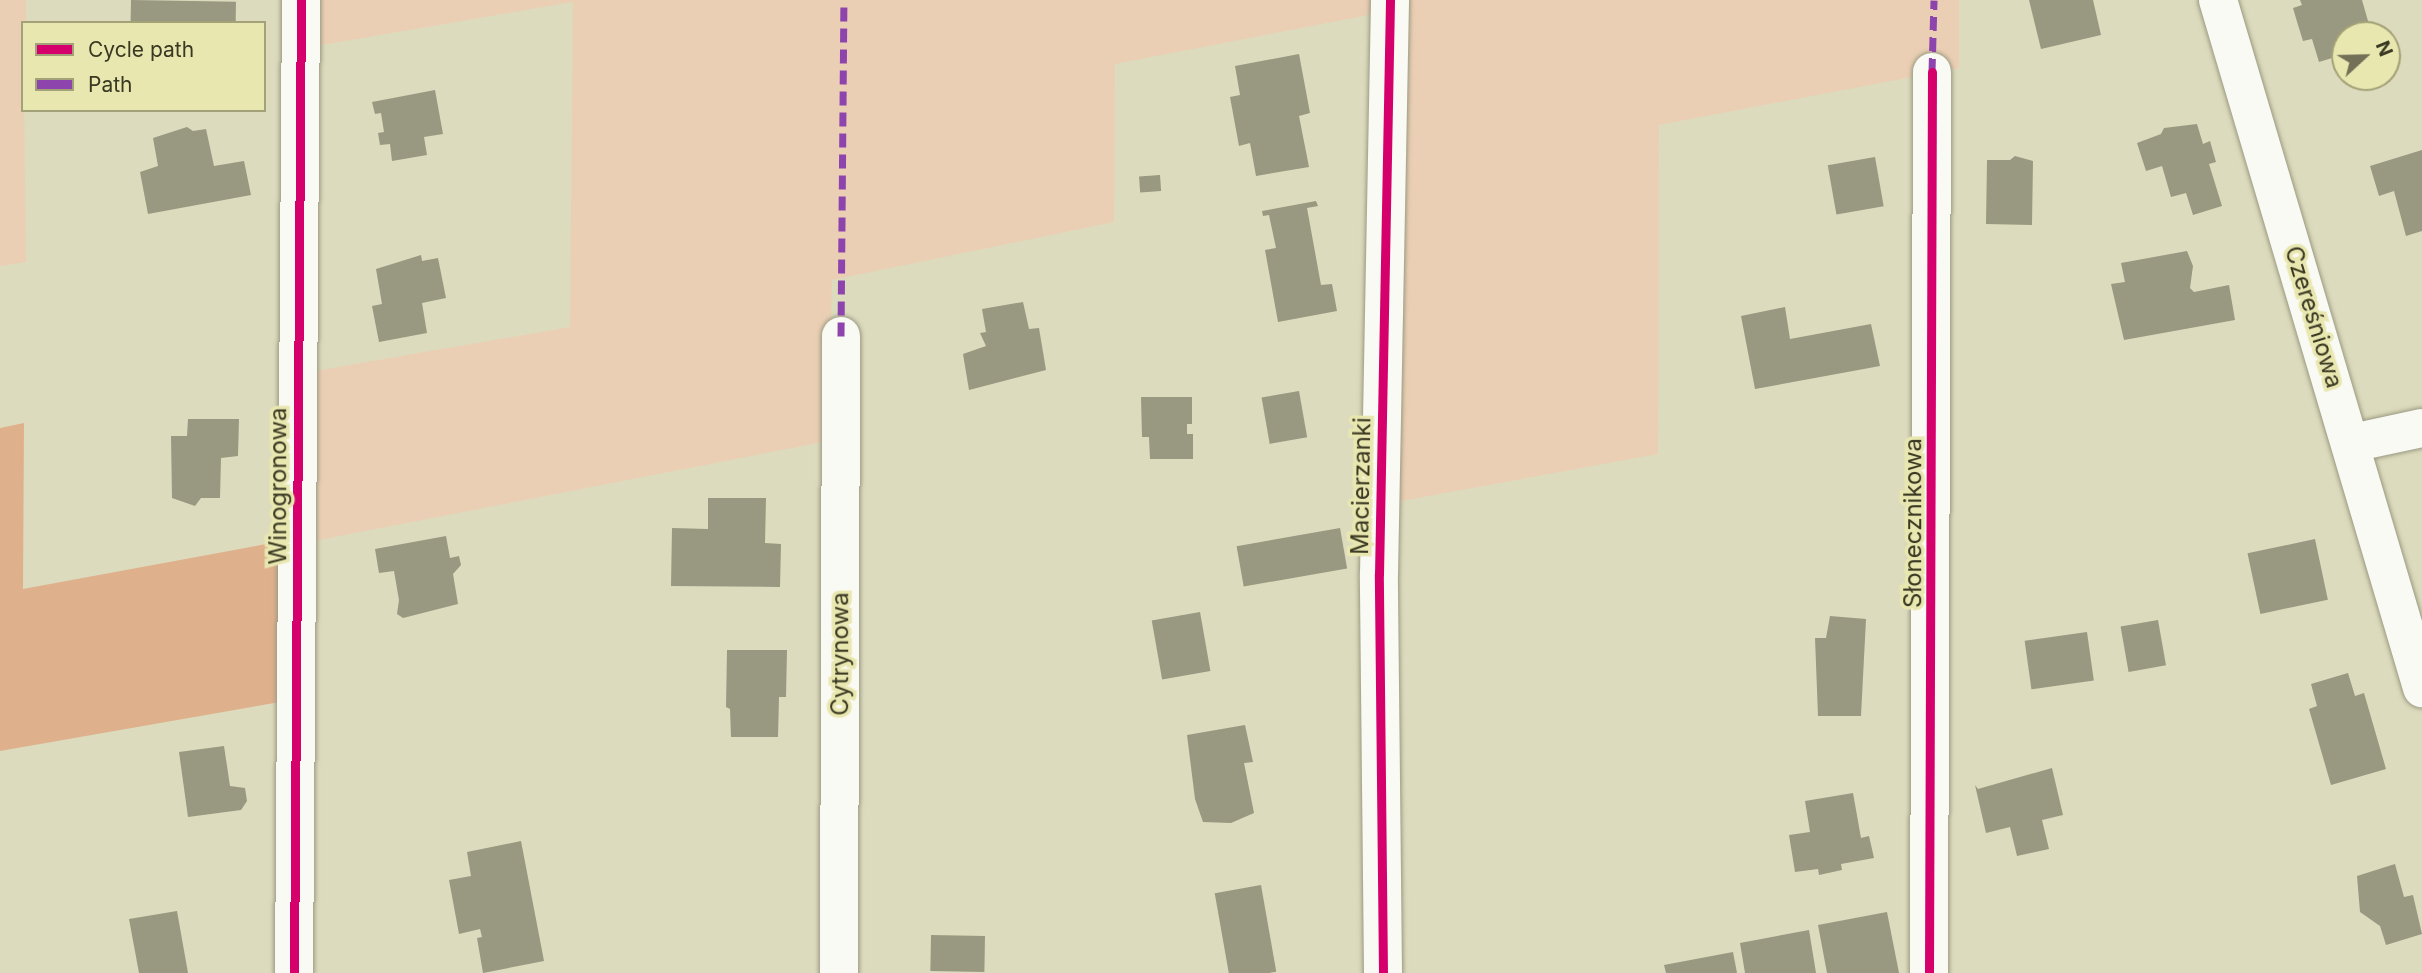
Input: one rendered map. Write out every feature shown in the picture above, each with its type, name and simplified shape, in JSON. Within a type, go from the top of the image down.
[{"type":"street","name":"Winogronowa","points":[[294,973],[301,0]]},
{"type":"street","name":"Macierzanki","points":[[1383,973],[1379,574],[1390,0]]},
{"type":"street","name":"Czereśniowa","points":[[2218,0],[2352,443],[2414,634],[2422,688]]},
{"type":"street","name":"Słonecznikowa","points":[[1929,973],[1932,72]]},
{"type":"street","name":"Cytrynowa","points":[[839,973],[841,336]]},
{"type":"street","points":[[2352,443],[2422,428]]},
{"type":"shaded area","points":[[0,0],[26,0],[26,21],[21,21],[21,112],[24,112],[26,262],[0,266]]},
{"type":"shaded area","points":[[310,0],[1378,0],[1379,13],[1115,64],[1114,222],[832,280],[828,441],[309,542],[309,372],[570,327],[573,2],[310,47]]},
{"type":"shaded area","points":[[1401,0],[1959,0],[1959,68],[1659,125],[1658,454],[1396,502]]},
{"type":"shaded area","points":[[24,423],[23,589],[283,541],[280,702],[0,751],[0,428]]},
{"type":"building","points":[[131,0],[236,2],[236,21],[131,21]]},
{"type":"building","points":[[2029,0],[2093,0],[2101,35],[2041,49]]},
{"type":"building","points":[[2300,0],[2362,0],[2368,21],[2331,21],[2331,58],[2319,62],[2312,39],[2303,41],[2298,25],[2293,8],[2302,5]]},
{"type":"building","points":[[1299,54],[1310,113],[1299,116],[1309,167],[1256,176],[1250,143],[1239,146],[1230,97],[1240,95],[1235,66]]},
{"type":"building","points":[[435,90],[443,134],[424,137],[427,155],[392,161],[390,144],[380,145],[378,133],[384,132],[381,113],[375,114],[372,102]]},
{"type":"building","points":[[2197,124],[2203,144],[2210,141],[2216,162],[2209,164],[2222,206],[2193,215],[2186,193],[2171,197],[2162,166],[2146,171],[2137,143],[2161,134],[2164,128]]},
{"type":"building","points":[[187,127],[193,131],[206,129],[214,166],[244,161],[251,195],[148,214],[140,172],[158,166],[153,138]]},
{"type":"building","points":[[2422,150],[2422,231],[2406,236],[2394,191],[2379,196],[2370,166]]},
{"type":"building","points":[[2015,156],[2033,161],[2032,225],[1986,224],[1987,160],[2010,160]]},
{"type":"building","points":[[1875,157],[1884,206],[1836,215],[1828,165]]},
{"type":"building","points":[[1160,175],[1161,191],[1140,192],[1139,176]]},
{"type":"building","points":[[1316,201],[1318,206],[1307,208],[1321,285],[1332,284],[1337,311],[1278,322],[1265,250],[1276,248],[1269,215],[1263,216],[1262,211]]},
{"type":"building","points":[[2187,251],[2193,266],[2190,288],[2194,292],[2229,285],[2235,320],[2124,340],[2111,284],[2125,282],[2121,263]]},
{"type":"building","points":[[421,255],[422,261],[438,258],[446,298],[422,303],[427,333],[379,342],[372,306],[382,304],[376,269]]},
{"type":"building","points":[[1023,302],[1029,329],[1039,328],[1046,370],[969,390],[963,354],[986,346],[980,333],[986,332],[982,309]]},
{"type":"building","points":[[1785,307],[1790,339],[1871,324],[1880,366],[1755,389],[1741,316]]},
{"type":"building","points":[[1299,391],[1307,437],[1270,444],[1262,398]]},
{"type":"building","points":[[1141,397],[1192,397],[1192,424],[1187,424],[1187,434],[1193,434],[1193,459],[1150,459],[1149,437],[1142,437]]},
{"type":"building","points":[[188,419],[239,419],[238,456],[221,458],[220,498],[201,498],[195,506],[172,498],[171,436],[187,436]]},
{"type":"building","points":[[708,498],[766,498],[765,543],[781,544],[780,587],[671,586],[672,528],[708,529]]},
{"type":"building","points":[[1340,528],[1347,568],[1244,587],[1237,546]]},
{"type":"building","points":[[446,536],[450,558],[459,556],[461,565],[453,574],[458,604],[403,618],[397,614],[399,600],[394,571],[379,573],[375,549]]},
{"type":"building","points":[[2315,539],[2328,600],[2260,614],[2248,553]]},
{"type":"building","points":[[1200,612],[1210,671],[1162,680],[1152,621]]},
{"type":"building","points":[[1830,616],[1866,619],[1861,716],[1818,716],[1815,638],[1826,638]]},
{"type":"building","points":[[2158,620],[2166,665],[2129,672],[2121,627]]},
{"type":"building","points":[[2087,632],[2094,681],[2031,689],[2025,641]]},
{"type":"building","points":[[727,650],[787,650],[786,697],[779,697],[778,737],[731,737],[730,709],[726,707]]},
{"type":"building","points":[[2348,673],[2355,696],[2364,693],[2386,769],[2331,785],[2309,709],[2317,706],[2311,684]]},
{"type":"building","points":[[1245,725],[1253,762],[1244,763],[1254,813],[1231,823],[1203,822],[1195,799],[1187,735]]},
{"type":"building","points":[[224,746],[230,786],[245,788],[247,801],[241,810],[188,817],[179,752]]},
{"type":"building","points":[[2052,768],[2063,815],[2042,820],[2049,849],[2017,856],[2010,827],[1986,833],[1975,785],[1978,789]]},
{"type":"building","points":[[1853,793],[1861,838],[1869,836],[1874,858],[1841,864],[1842,870],[1819,875],[1818,869],[1795,872],[1789,835],[1810,832],[1805,801]]},
{"type":"building","points":[[521,841],[544,961],[483,973],[477,938],[482,937],[480,929],[459,934],[449,880],[471,876],[467,852]]},
{"type":"building","points":[[2395,864],[2404,897],[2413,895],[2422,934],[2386,945],[2380,926],[2360,912],[2357,876]]},
{"type":"building","points":[[1261,885],[1276,972],[1229,973],[1215,893]]},
{"type":"building","points":[[177,911],[188,973],[139,973],[129,919]]},
{"type":"building","points":[[1887,912],[1899,973],[1827,973],[1818,925]]},
{"type":"building","points":[[1809,930],[1816,973],[1745,973],[1740,943]]},
{"type":"building","points":[[931,935],[985,936],[984,972],[930,971]]},
{"type":"building","points":[[1733,952],[1737,973],[1666,973],[1664,965]]},
{"type":"marked path","points":[[841,336],[844,0]]},
{"type":"marked path","points":[[1932,72],[1934,0]]},
{"type":"cycle path","points":[[294,973],[301,0]]},
{"type":"cycle path","points":[[1383,973],[1379,574],[1390,0]]},
{"type":"cycle path","points":[[1929,973],[1932,72]]}]
